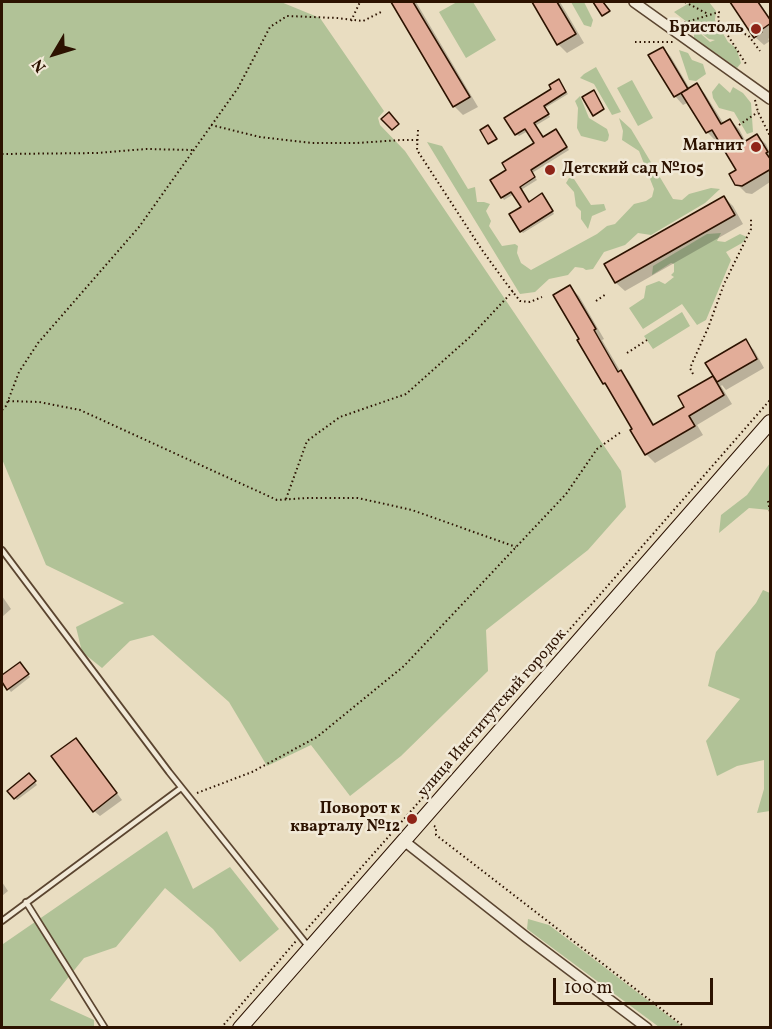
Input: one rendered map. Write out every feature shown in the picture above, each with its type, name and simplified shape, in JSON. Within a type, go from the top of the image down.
[{"type":"street","points":[[634,2],[771,99]]},
{"type":"street","name":"улица Институтский городок","points":[[240,1028],[771,422]]},
{"type":"street","points":[[404,841],[646,1028]]},
{"type":"lane","points":[[2,550],[181,788],[310,948]]},
{"type":"lane","points":[[2,921],[181,788]]},
{"type":"lane","points":[[26,902],[105,1028]]},
{"type":"path","points":[[351,21],[360,2]]},
{"type":"path","points":[[684,2],[710,15]]},
{"type":"path","points":[[2,410],[6,406],[19,372],[38,343],[139,227],[238,88],[270,27],[287,16],[363,21],[383,11]]},
{"type":"path","points":[[669,27],[719,12],[718,20],[746,64]]},
{"type":"path","points":[[723,28],[748,35],[760,51]]},
{"type":"path","points":[[635,42],[692,43]]},
{"type":"path","points":[[739,125],[758,112],[771,136]]},
{"type":"path","points":[[211,125],[260,137],[312,143],[418,140]]},
{"type":"path","points":[[418,130],[417,150],[482,250],[520,301],[530,303],[542,297]]},
{"type":"path","points":[[2,154],[97,153],[146,149],[193,150]]},
{"type":"path","points":[[693,374],[690,368],[724,284],[751,229],[752,218]]},
{"type":"path","points":[[286,499],[307,441],[340,417],[406,394],[471,336],[513,291]]},
{"type":"path","points":[[596,301],[606,294]]},
{"type":"path","points":[[627,353],[647,340]]},
{"type":"path","points":[[221,1028],[771,400]]},
{"type":"path","points":[[8,401],[39,402],[81,410],[277,500],[358,498],[412,510],[516,547]]},
{"type":"path","points":[[189,797],[252,772],[317,737],[404,666],[567,494],[597,449],[621,432]]},
{"type":"path","points":[[768,501],[771,512]]},
{"type":"path","points":[[423,819],[436,827],[436,835],[686,1028]]},
{"type":"green space","points":[[2,2],[281,2],[320,18],[384,111],[378,118],[380,125],[405,151],[621,471],[626,507],[588,550],[486,630],[488,671],[401,756],[350,796],[311,745],[267,766],[229,702],[153,635],[130,641],[102,668],[82,652],[76,627],[124,603],[46,565],[2,459]]},
{"type":"green space","points":[[457,2],[473,2],[496,40],[466,58],[439,12]]},
{"type":"green space","points":[[571,2],[584,2],[593,20],[591,27],[584,25]]},
{"type":"green space","points":[[691,2],[709,2],[716,11],[715,20],[728,42],[736,48],[741,63],[737,68],[694,38],[694,32],[701,34],[710,42],[715,40],[709,39],[674,12]]},
{"type":"green space","points":[[679,50],[688,53],[692,60],[703,64],[706,74],[696,81],[689,80]]},
{"type":"green space","points":[[596,67],[621,112],[612,115],[594,84],[580,78]]},
{"type":"green space","points":[[632,80],[653,118],[638,126],[617,88]]},
{"type":"green space","points":[[719,83],[730,93],[733,87],[743,93],[751,103],[753,132],[747,134],[734,112],[719,108],[712,92]]},
{"type":"green space","points":[[580,96],[589,118],[607,129],[609,135],[605,142],[581,136],[577,128],[578,108],[575,101]]},
{"type":"green space","points":[[619,118],[631,129],[673,199],[682,200],[689,194],[711,188],[720,189],[705,203],[651,235],[638,233],[625,245],[604,252],[593,269],[575,267],[568,275],[549,279],[535,292],[520,294],[427,142],[442,146],[468,189],[475,187],[477,202],[490,204],[486,211],[491,221],[489,226],[502,246],[515,244],[518,246],[517,253],[521,263],[531,270],[597,234],[607,226],[615,224],[634,204],[652,197],[654,189],[639,151],[622,140],[623,131]]},
{"type":"green space","points":[[569,178],[574,179],[591,205],[604,204],[606,210],[592,216],[588,229],[581,219],[581,211],[576,206],[574,192],[566,183]]},
{"type":"green space","points":[[721,233],[717,241],[725,242],[740,234],[747,237],[742,243],[726,252],[731,260],[706,320],[697,325],[682,304],[643,329],[629,308],[644,298],[646,286],[659,281],[665,284],[674,277],[671,275],[674,272],[674,264],[671,263],[652,275],[653,266],[707,234]]},
{"type":"green space","points":[[682,312],[690,326],[653,349],[644,336]]},
{"type":"green space","points":[[770,463],[770,510],[749,508],[719,533],[721,515],[747,495]]},
{"type":"green space","points":[[763,590],[770,593],[770,811],[757,813],[764,789],[764,760],[737,766],[717,776],[706,741],[740,699],[708,686],[716,652],[756,603]]},
{"type":"green space","points":[[167,831],[193,889],[230,867],[279,929],[240,962],[213,929],[165,888],[116,947],[84,958],[50,1000],[94,1020],[94,1027],[2,1027],[2,945]]},
{"type":"green space","points":[[528,919],[549,925],[683,1027],[659,1027],[527,929]]},
{"type":"building","points":[[391,2],[413,2],[470,97],[453,107]]},
{"type":"building","points":[[532,2],[557,2],[576,34],[557,45]]},
{"type":"building","points":[[593,2],[603,2],[610,11],[602,16]]},
{"type":"building","points":[[730,2],[758,2],[771,23],[754,38]]},
{"type":"building","points":[[663,47],[688,89],[674,97],[648,55]]},
{"type":"building","points":[[559,79],[566,92],[544,106],[549,114],[534,123],[543,137],[556,129],[567,147],[531,170],[535,177],[520,187],[529,202],[542,193],[553,211],[520,232],[509,214],[521,207],[511,192],[501,198],[490,180],[506,170],[502,163],[534,143],[525,129],[515,135],[504,118],[551,89],[549,85]]},
{"type":"building","points":[[697,83],[721,124],[730,119],[744,142],[757,134],[768,152],[766,153],[771,160],[771,169],[742,186],[735,185],[729,174],[736,170],[712,130],[706,133],[681,93]]},
{"type":"building","points":[[594,90],[604,109],[593,116],[582,97]]},
{"type":"building","points":[[389,112],[399,124],[392,130],[381,119]]},
{"type":"building","points":[[488,125],[497,139],[488,144],[480,130]]},
{"type":"building","points":[[724,196],[735,215],[615,283],[604,264]]},
{"type":"building","points":[[570,285],[618,372],[621,370],[653,425],[684,407],[678,396],[713,376],[724,395],[689,416],[695,426],[645,455],[553,295]]},
{"type":"building","points":[[746,339],[757,359],[717,382],[705,363]]},
{"type":"building","points":[[20,662],[29,674],[7,690],[2,682],[2,675]]},
{"type":"building","points":[[76,738],[117,793],[93,812],[51,756]]},
{"type":"building","points":[[29,773],[36,781],[14,799],[7,791]]},
{"type":"place","name":"Бристоль","points":[[756,29]]},
{"type":"place","name":"Магнит","points":[[756,147]]},
{"type":"place","name":"Детский сад №105","points":[[550,170]]},
{"type":"place","name":"Поворот к кварталу №12","points":[[412,819]]}]
